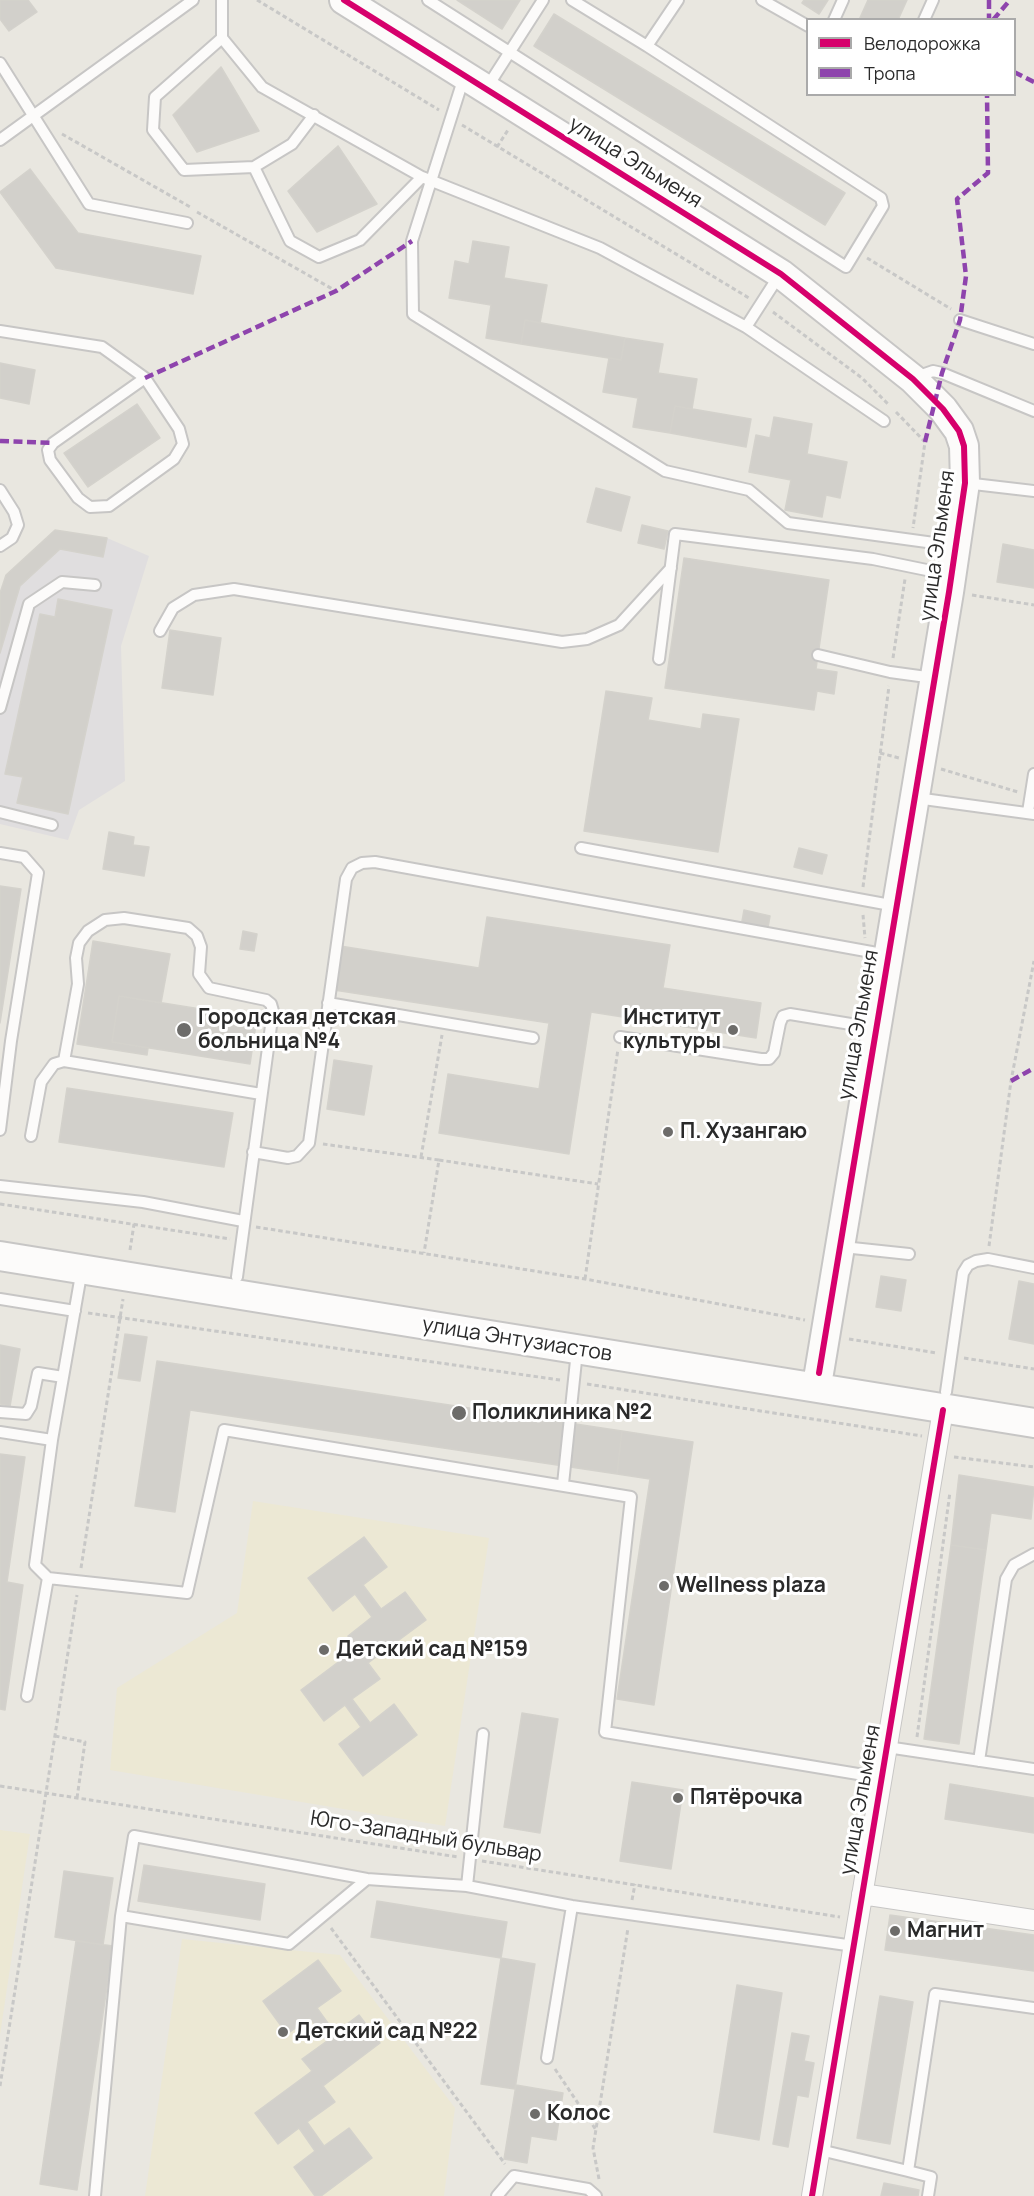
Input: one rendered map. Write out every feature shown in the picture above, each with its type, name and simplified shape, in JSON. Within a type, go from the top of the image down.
[{"type":"street","name":"улица Эльменя","points":[[345,0],[781,274],[913,379],[943,409],[958,431],[966,463],[951,583],[896,906],[877,953],[875,1028],[819,1373]]},
{"type":"street","name":"улица Энтузиастов","points":[[0,1239],[84,1261]]},
{"type":"street","name":"улица Энтузиастов","points":[[0,1256],[84,1261],[944,1401],[1034,1406]]},
{"type":"street","name":"улица Энтузиастов","points":[[578,1342],[819,1373],[1034,1424]]},
{"type":"street","name":"улица Эльменя","points":[[812,2196],[944,1401]]},
{"type":"street","points":[[862,1894],[1034,1920]]},
{"type":"lane","points":[[0,140],[193,0]]},
{"type":"lane","points":[[222,0],[222,38],[262,87],[427,178],[600,248],[746,327],[884,421]]},
{"type":"lane","points":[[428,0],[846,267],[883,207],[881,198],[572,0]]},
{"type":"lane","points":[[543,0],[509,51],[475,82],[449,117],[427,178],[412,241],[413,314],[665,471],[749,490],[788,523],[956,546]]},
{"type":"lane","points":[[647,46],[678,0]]},
{"type":"lane","points":[[762,0],[806,25]]},
{"type":"lane","points":[[835,18],[843,0]]},
{"type":"lane","points":[[925,18],[933,0]]},
{"type":"lane","points":[[222,38],[155,97],[153,130],[184,171],[254,167],[292,144],[314,115]]},
{"type":"lane","points":[[0,63],[89,204],[188,224]]},
{"type":"lane","points":[[254,167],[290,241],[319,257],[360,240],[427,178]]},
{"type":"lane","points":[[746,327],[781,274]]},
{"type":"lane","points":[[960,320],[1034,344]]},
{"type":"lane","points":[[0,331],[102,347],[145,378],[179,429],[183,444],[174,459],[109,507],[90,507],[78,498],[50,460],[48,450],[53,442],[145,378]]},
{"type":"lane","points":[[913,379],[933,371],[942,373],[1034,411]]},
{"type":"lane","points":[[965,483],[1034,491]]},
{"type":"lane","points":[[0,489],[15,512],[18,525],[12,538],[0,546]]},
{"type":"lane","points":[[659,659],[675,534],[873,560],[907,567],[951,583]]},
{"type":"lane","points":[[160,631],[173,608],[194,595],[234,589],[562,642],[587,639],[619,625],[671,568]]},
{"type":"lane","points":[[0,708],[28,604],[62,582],[95,585]]},
{"type":"lane","points":[[818,655],[891,672],[935,678]]},
{"type":"lane","points":[[915,798],[1031,813],[1030,796],[1034,774]]},
{"type":"lane","points":[[0,812],[52,825]]},
{"type":"lane","points":[[581,848],[896,906]]},
{"type":"lane","points":[[0,853],[24,857],[38,873],[11,1041],[0,1130]]},
{"type":"lane","points":[[253,1152],[288,1158],[297,1156],[309,1143],[346,879],[352,868],[362,863],[375,862],[877,953]]},
{"type":"lane","points":[[64,1061],[78,984],[78,944],[88,931],[105,920],[124,918],[188,928],[197,936],[201,947],[199,974],[209,988],[266,999],[271,1004],[273,1011],[235,1285]]},
{"type":"lane","points":[[328,1003],[533,1038]]},
{"type":"lane","points":[[620,1037],[769,1059],[774,1053],[783,1016],[790,1014],[875,1028]]},
{"type":"lane","points":[[31,1136],[41,1083],[54,1064],[64,1061],[261,1094]]},
{"type":"lane","points":[[0,1186],[143,1202],[243,1221]]},
{"type":"lane","points":[[839,1247],[909,1254]]},
{"type":"lane","points":[[944,1401],[963,1274],[968,1265],[988,1259],[1034,1268]]},
{"type":"lane","points":[[84,1261],[52,1440],[34,1565],[48,1578],[187,1593],[224,1430],[631,1497],[606,1732],[882,1778]]},
{"type":"lane","points":[[0,1299],[75,1311]]},
{"type":"lane","points":[[563,1484],[578,1342]]},
{"type":"lane","points":[[0,1412],[26,1414],[31,1406],[38,1372],[63,1377]]},
{"type":"lane","points":[[0,1432],[52,1440]]},
{"type":"lane","points":[[980,1761],[1006,1578],[1014,1564],[1034,1554]]},
{"type":"lane","points":[[27,1696],[48,1578]]},
{"type":"lane","points":[[467,1886],[483,1734]]},
{"type":"lane","points":[[887,1747],[1034,1769]]},
{"type":"lane","points":[[95,2196],[121,1916],[134,1836],[367,1879],[467,1886],[572,1906],[854,1947]]},
{"type":"lane","points":[[121,1916],[289,1944],[367,1879]]},
{"type":"lane","points":[[547,2058],[572,1906]]},
{"type":"lane","points":[[908,2171],[935,1994],[1034,2008]]},
{"type":"lane","points":[[820,2150],[931,2177],[928,2196]]},
{"type":"lane","points":[[497,2196],[514,2176],[588,2189],[596,2196]]},
{"type":"path","points":[[257,0],[497,148],[796,326],[862,378],[925,442],[912,540]]},
{"type":"path","points":[[497,148],[512,123]]},
{"type":"path","points":[[855,250],[951,309],[960,320]]},
{"type":"path","points":[[877,953],[861,901],[907,567]]},
{"type":"path","points":[[951,583],[1034,604]]},
{"type":"path","points":[[880,753],[901,759]]},
{"type":"path","points":[[939,769],[1030,796]]},
{"type":"path","points":[[988,1259],[1011,1081],[1034,961]]},
{"type":"path","points":[[421,1157],[444,1023]]},
{"type":"path","points":[[585,1279],[620,1037]]},
{"type":"path","points":[[309,1143],[421,1157],[598,1184]]},
{"type":"path","points":[[424,1253],[439,1160]]},
{"type":"path","points":[[0,1204],[241,1241]]},
{"type":"path","points":[[243,1221],[263,1229],[585,1279],[801,1317],[811,1322]]},
{"type":"path","points":[[130,1250],[134,1224]]},
{"type":"path","points":[[0,2086],[124,1296]]},
{"type":"path","points":[[75,1311],[574,1382],[927,1437]]},
{"type":"path","points":[[843,1338],[1034,1369]]},
{"type":"path","points":[[950,1452],[955,1457],[1034,1467]]},
{"type":"path","points":[[55,1736],[85,1742],[77,1798]]},
{"type":"path","points":[[600,2180],[593,2148],[635,1884]]},
{"type":"path","points":[[323,1917],[514,2176]]},
{"type":"path","points":[[547,2058],[596,2130]]},
{"type":"shaded area","points":[[55,530],[107,538],[149,556],[121,646],[125,781],[79,810],[68,840],[0,824],[0,593],[6,575]]},
{"type":"shaded area","name":"Детский сад №159","points":[[253,1501],[489,1538],[445,1826],[110,1770],[117,1688],[237,1613]]},
{"type":"shaded area","points":[[0,1830],[30,1834],[0,2035]]},
{"type":"shaded area","name":"Детский сад №22","points":[[182,1939],[340,1955],[455,2108],[444,2196],[145,2196]]},
{"type":"building","points":[[0,0],[28,0],[37,12],[9,31],[0,19]]},
{"type":"building","points":[[457,0],[520,0],[502,29]]},
{"type":"building","points":[[804,0],[828,0],[819,14],[802,3]]},
{"type":"building","points":[[868,0],[907,0],[899,18],[860,18]]},
{"type":"building","points":[[554,14],[845,193],[825,225],[534,46]]},
{"type":"building","points":[[221,67],[259,131],[197,152],[173,115]]},
{"type":"building","points":[[338,146],[377,204],[317,232],[288,191]]},
{"type":"building","points":[[30,169],[78,233],[201,256],[193,294],[56,268],[0,192]]},
{"type":"building","points":[[473,241],[509,247],[504,278],[547,285],[540,323],[525,320],[521,344],[486,338],[491,305],[449,298],[455,261],[469,264]]},
{"type":"building","points":[[525,320],[625,338],[621,360],[521,344]]},
{"type":"building","points":[[625,338],[663,344],[658,373],[697,379],[692,409],[675,406],[670,433],[633,427],[638,398],[603,392],[609,358],[621,360]]},
{"type":"building","points":[[0,363],[35,370],[29,404],[0,398]]},
{"type":"building","points":[[137,404],[160,438],[88,487],[64,453]]},
{"type":"building","points":[[675,406],[751,419],[746,447],[670,433]]},
{"type":"building","points":[[774,417],[812,424],[807,454],[847,462],[840,498],[826,495],[822,517],[785,510],[791,480],[749,472],[756,435],[770,438]]},
{"type":"building","points":[[596,488],[630,497],[621,531],[587,522]]},
{"type":"building","points":[[642,525],[668,531],[664,549],[638,543]]},
{"type":"building","points":[[55,530],[107,538],[103,557],[60,549],[20,586],[0,653],[0,593],[6,575]]},
{"type":"building","points":[[1003,544],[1034,550],[1034,588],[997,582]]},
{"type":"building","points":[[684,558],[829,580],[816,669],[837,672],[834,694],[817,691],[814,710],[665,688]]},
{"type":"building","points":[[58,599],[112,610],[68,814],[17,803],[23,777],[5,774],[40,614],[55,617]]},
{"type":"building","points":[[170,630],[221,638],[213,695],[162,688]]},
{"type":"building","points":[[606,691],[652,698],[648,720],[701,729],[703,714],[739,719],[718,852],[584,831]]},
{"type":"building","points":[[109,832],[134,837],[133,845],[149,847],[144,876],[103,869]]},
{"type":"building","points":[[799,848],[827,855],[822,874],[794,867]]},
{"type":"building","points":[[0,886],[21,889],[0,1023]]},
{"type":"building","points":[[744,910],[770,916],[767,933],[741,927]]},
{"type":"building","name":"Институт культуры","points":[[487,917],[670,945],[663,988],[761,1003],[756,1038],[591,1012],[569,1154],[439,1133],[448,1074],[539,1089],[549,1023],[334,990],[340,946],[479,968]]},
{"type":"building","points":[[243,931],[257,934],[254,951],[240,949]]},
{"type":"building","points":[[93,941],[170,954],[161,1003],[119,996],[112,1042],[148,1048],[147,1055],[77,1044]]},
{"type":"building","name":"Городская детская больница №4","points":[[119,996],[257,1018],[250,1064],[112,1042]]},
{"type":"building","points":[[334,1060],[372,1066],[364,1115],[327,1109]]},
{"type":"building","points":[[67,1088],[233,1113],[224,1167],[59,1142]]},
{"type":"building","points":[[881,1276],[906,1280],[901,1311],[876,1307]]},
{"type":"building","points":[[1019,1281],[1034,1284],[1034,1344],[1009,1339]]},
{"type":"building","points":[[125,1334],[147,1337],[140,1381],[118,1378]]},
{"type":"building","points":[[0,1345],[20,1349],[10,1406],[0,1404]]},
{"type":"building","points":[[157,1361],[622,1431],[617,1474],[190,1410],[175,1512],[135,1506]]},
{"type":"building","points":[[622,1431],[693,1442],[654,1705],[617,1699],[650,1479],[617,1474]]},
{"type":"building","points":[[0,1454],[25,1457],[7,1582],[23,1585],[5,1710],[0,1709]]},
{"type":"building","points":[[959,1475],[1034,1487],[1031,1519],[991,1513],[986,1550],[951,1545]]},
{"type":"building","points":[[364,1537],[387,1567],[363,1585],[381,1609],[405,1592],[426,1620],[368,1663],[380,1679],[352,1699],[370,1723],[394,1704],[417,1735],[363,1776],[339,1744],[361,1727],[345,1705],[324,1721],[301,1690],[357,1648],[348,1636],[372,1617],[355,1594],[333,1611],[308,1578]]},
{"type":"building","points":[[951,1545],[986,1550],[959,1744],[924,1739]]},
{"type":"building","points":[[522,1713],[558,1719],[540,1833],[504,1827]]},
{"type":"building","points":[[632,1782],[683,1790],[671,1869],[620,1861]]},
{"type":"building","points":[[950,1784],[1034,1798],[1034,1833],[945,1819]]},
{"type":"building","points":[[144,1865],[265,1884],[260,1920],[138,1901]]},
{"type":"building","points":[[64,1871],[113,1878],[103,1945],[55,1937]]},
{"type":"building","points":[[377,1901],[507,1922],[501,1958],[371,1937]]},
{"type":"building","points":[[890,1915],[1034,1935],[1034,1971],[885,1950]]},
{"type":"building","points":[[76,1941],[113,1946],[77,2190],[40,2184]]},
{"type":"building","points":[[501,1958],[535,1964],[515,2089],[481,2084]]},
{"type":"building","points":[[318,1960],[341,1991],[317,2008],[335,2033],[359,2015],[380,2043],[323,2086],[335,2102],[307,2122],[324,2146],[349,2128],[372,2158],[321,2196],[315,2196],[294,2167],[315,2151],[299,2128],[278,2144],[255,2113],[312,2071],[302,2059],[327,2041],[310,2018],[287,2034],[263,2001]]},
{"type":"building","points":[[737,1985],[782,1993],[759,2140],[714,2132]]},
{"type":"building","points":[[880,1996],[913,2002],[890,2144],[857,2138]]},
{"type":"building","points":[[792,2033],[809,2036],[804,2061],[814,2063],[808,2097],[797,2095],[788,2147],[773,2144]]},
{"type":"building","name":"Колос","points":[[516,2085],[563,2093],[556,2140],[531,2136],[527,2163],[504,2159]]},
{"type":"building","points":[[884,2183],[919,2190],[918,2196],[881,2196]]},
{"type":"marked path","points":[[989,0],[989,18]]},
{"type":"marked path","points":[[995,18],[1010,0]]},
{"type":"marked path","points":[[1016,73],[1034,82]]},
{"type":"marked path","points":[[925,442],[942,373],[960,320],[966,276],[957,199],[988,173],[987,96]]},
{"type":"marked path","points":[[145,378],[336,291],[412,241]]},
{"type":"marked path","points":[[0,441],[53,443]]},
{"type":"marked path","points":[[1011,1081],[1034,1068]]},
{"type":"cycle path","points":[[344,0],[781,274],[913,379],[943,409],[959,431],[964,446],[965,483],[949,592],[819,1373]]},
{"type":"cycle path","points":[[812,2196],[943,1410]]},
{"type":"place","name":"Городская детская больница №4","points":[[184,1030]]},
{"type":"place","name":"Институт культуры","points":[[733,1030]]},
{"type":"place","name":"П. Хузангаю","points":[[668,1132]]},
{"type":"place","name":"Поликлиника №2","points":[[459,1413]]},
{"type":"place","name":"Wellness plaza","points":[[664,1586]]},
{"type":"place","name":"Детский сад №159","points":[[324,1650]]},
{"type":"place","name":"Пятёрочка","points":[[678,1798]]},
{"type":"place","name":"Магнит","points":[[895,1931]]},
{"type":"place","name":"Детский сад №22","points":[[283,2032]]},
{"type":"place","name":"Колос","points":[[535,2114]]}]
